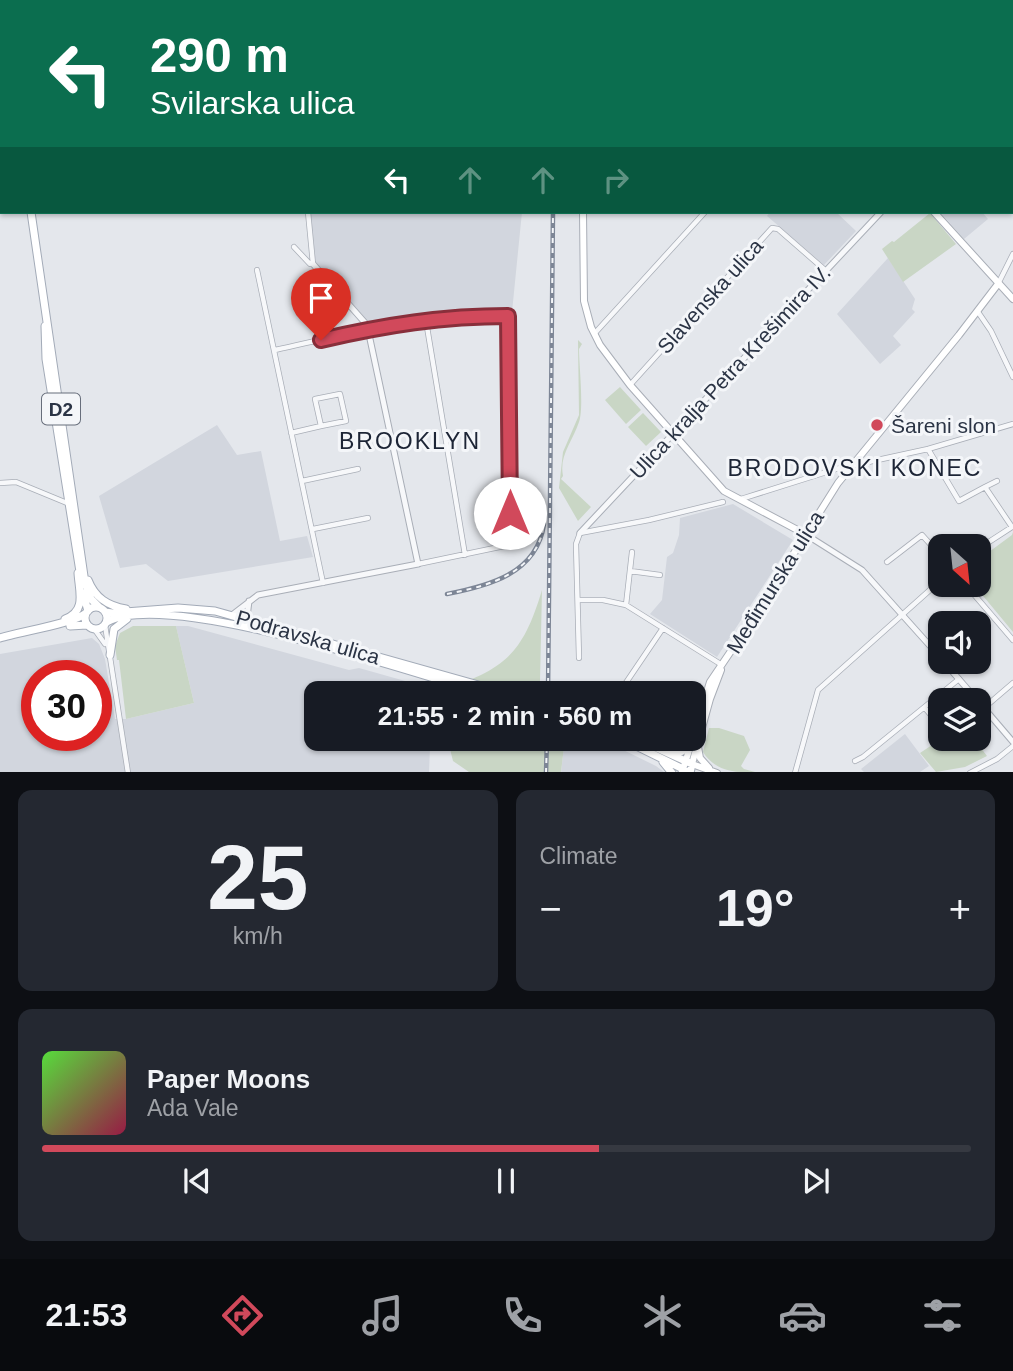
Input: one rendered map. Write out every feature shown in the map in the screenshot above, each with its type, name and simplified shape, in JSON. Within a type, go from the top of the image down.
[{"type":"main road","name":"D2","points":[[31,214],[88,593],[93,603],[102,610],[106,624]]},
{"type":"main road","points":[[583,214],[584,301],[594,334],[605,353],[724,491],[804,534]]},
{"type":"main road","points":[[936,214],[1013,299]]},
{"type":"main road","name":"Međimurska ulica","points":[[706,693],[838,483],[998,284]]},
{"type":"main road","name":"D2","points":[[44,298],[46,359],[81,601],[79,609],[69,618],[46,626]]},
{"type":"main road","points":[[83,557],[89,584],[101,599],[116,607],[148,612]]},
{"type":"main road","name":"D2","points":[[0,638],[87,625],[87,612],[77,565]]},
{"type":"main road","name":"Podravska ulica","points":[[102,610],[116,613],[200,609],[231,615],[247,614],[257,622],[465,681]]},
{"type":"main road","name":"D2","points":[[0,638],[78,619],[87,612],[102,610]]},
{"type":"main road","points":[[108,651],[117,625],[148,612]]},
{"type":"main road","name":"Podravska ulica","points":[[96,630],[117,618],[148,612],[196,617],[235,624],[440,681]]},
{"type":"main road","points":[[87,625],[96,630]]},
{"type":"main road","name":"Međimurska ulica","points":[[706,710],[723,665]]},
{"type":"main road","points":[[645,751],[688,769],[715,772]]},
{"type":"main road","points":[[663,751],[688,769]]},
{"type":"main road","points":[[670,754],[683,751]]},
{"type":"main road","name":"Međimurska ulica","points":[[688,769],[692,751]]},
{"type":"main road","points":[[697,751],[700,758],[715,772]]},
{"type":"main road","points":[[661,759],[672,772]]},
{"type":"street","points":[[308,214],[313,264]]},
{"type":"street","points":[[594,334],[703,214]]},
{"type":"street","name":"Ulica kralja Petra Krešimira IV.","points":[[580,533],[879,214]]},
{"type":"street","name":"Slavenska ulica","points":[[630,384],[772,228],[778,229],[825,270]]},
{"type":"street","points":[[294,247],[313,264],[367,326],[418,564]]},
{"type":"street","points":[[998,284],[1013,254]]},
{"type":"street","points":[[257,270],[323,583]]},
{"type":"street","points":[[978,312],[991,331],[1013,377]]},
{"type":"street","points":[[231,615],[262,594],[508,547],[510,539],[508,316],[454,316],[426,320],[275,350]]},
{"type":"street","points":[[426,320],[466,555]]},
{"type":"street","points":[[291,433],[346,421],[340,394],[315,399],[321,426]]},
{"type":"street","points":[[739,500],[852,466],[928,449],[1013,424]]},
{"type":"street","points":[[928,449],[959,500],[997,481]]},
{"type":"street","points":[[302,481],[358,469]]},
{"type":"street","points":[[0,483],[22,484],[68,503]]},
{"type":"street","points":[[985,487],[1012,527],[991,541]]},
{"type":"street","points":[[579,658],[576,544],[580,533],[723,502]]},
{"type":"street","points":[[313,529],[368,518]]},
{"type":"street","points":[[804,534],[862,570],[928,643]]},
{"type":"street","points":[[887,562],[922,535],[928,542]]},
{"type":"street","points":[[625,605],[632,552]]},
{"type":"street","points":[[630,571],[660,575]]},
{"type":"street","points":[[795,772],[818,690],[928,591]]},
{"type":"street","points":[[976,597],[1013,640]]},
{"type":"street","points":[[578,600],[603,600],[625,605],[723,665]]},
{"type":"street","points":[[235,624],[247,614],[249,601]]},
{"type":"street","points":[[106,624],[128,772]]},
{"type":"street","points":[[627,681],[663,628]]},
{"type":"street","points":[[96,630],[108,651]]},
{"type":"street","points":[[955,674],[967,688]]},
{"type":"street","points":[[855,761],[959,679]]},
{"type":"street","points":[[991,702],[1013,683]]},
{"type":"street","points":[[925,708],[928,712]]},
{"type":"street","points":[[970,772],[997,759],[1013,744],[991,717]]},
{"type":"shaded area","points":[[310,214],[522,214],[512,312],[452,313],[372,327],[316,266]]},
{"type":"shaded area","points":[[838,214],[856,231],[824,265],[767,216]]},
{"type":"shaded area","points":[[942,214],[984,214],[988,219],[964,239]]},
{"type":"shaded area","points":[[888,258],[915,299],[912,309],[915,312],[893,336],[901,345],[880,364],[837,314]]},
{"type":"shaded area","points":[[217,425],[237,455],[261,451],[280,541],[307,536],[313,557],[168,581],[146,564],[120,568],[99,496]]},
{"type":"shaded area","points":[[733,504],[793,540],[717,657],[650,614],[662,600],[667,557],[673,553],[679,535],[680,518]]},
{"type":"shaded area","points":[[176,626],[188,626],[349,670],[359,668],[405,681],[304,681],[304,751],[430,751],[429,772],[0,772],[0,654],[92,638],[99,644],[105,659],[21,660],[21,751],[112,751],[112,701],[115,719],[126,719],[194,703]]},
{"type":"shaded area","points":[[905,734],[929,766],[920,772],[864,772],[861,769]]},
{"type":"shaded area","points":[[564,751],[625,751],[664,772],[561,772]]},
{"type":"green space","points":[[931,214],[956,244],[903,282],[882,249]]},
{"type":"green space","points":[[578,340],[582,344],[579,349],[580,416],[564,455],[561,479],[591,507],[578,521],[559,488],[563,452],[579,415]]},
{"type":"green space","points":[[620,387],[641,410],[626,424],[605,400]]},
{"type":"green space","points":[[643,413],[661,432],[646,446],[628,427]]},
{"type":"green space","points":[[1013,532],[1013,632],[984,597],[991,597],[991,550]]},
{"type":"green space","points":[[542,590],[540,681],[467,681],[506,659],[517,647],[534,614]]},
{"type":"green space","points":[[133,626],[176,626],[194,703],[126,719],[115,646],[120,633]]},
{"type":"green space","points":[[709,728],[719,728],[744,736],[750,750],[741,766],[755,772],[719,767],[703,752],[706,751]]},
{"type":"green space","points":[[928,748],[928,751],[983,751],[987,756],[965,767],[936,772],[920,753]]},
{"type":"green space","points":[[450,751],[563,751],[561,772],[469,772],[453,761]]},
{"type":"railway","points":[[548,681],[553,214]]},
{"type":"railway","points":[[447,594],[494,582],[521,566],[532,555],[540,541],[544,524]]},
{"type":"railway","points":[[546,772],[547,751]]},
{"type":"place","name":"Šareni slon","points":[[877,425]]},
{"type":"district","name":"BROOKLYN","points":[[410,441]]},
{"type":"district","name":"BRODOVSKI KONEC","points":[[855,468]]},
{"type":"route","points":[[321,340],[454,316],[508,316],[510,513]]}]
